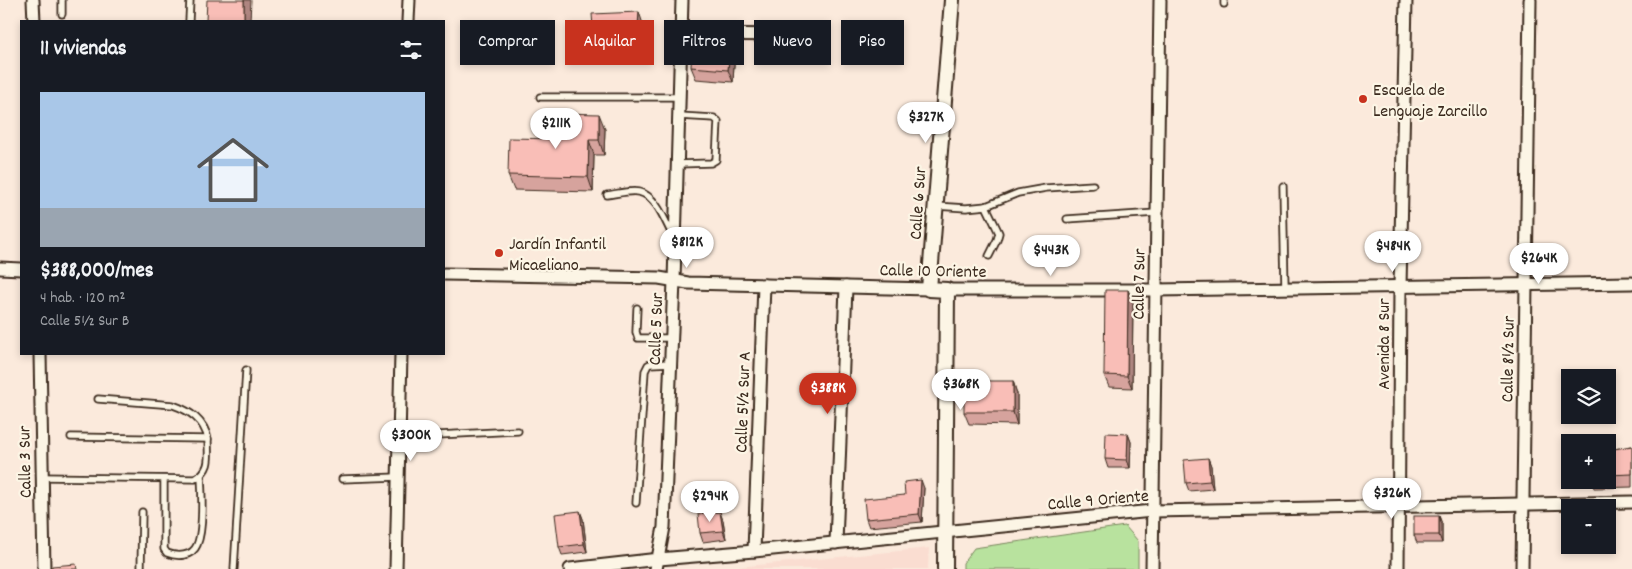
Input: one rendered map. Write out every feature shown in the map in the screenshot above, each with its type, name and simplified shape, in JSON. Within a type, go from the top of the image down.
[{"type":"street","points":[[33,0],[34,20]]},
{"type":"street","points":[[408,20],[409,0]]},
{"type":"street","name":"Calle 5 Sur","points":[[681,20],[682,0]]},
{"type":"street","name":"Calle 6 Sur","points":[[929,290],[952,0]]},
{"type":"street","name":"Calle 7 Sur","points":[[1152,569],[1160,0]]},
{"type":"street","name":"Avenida 8 Sur","points":[[1398,569],[1400,506],[1400,286],[1406,0]]},
{"type":"street","name":"Calle 8½ Sur","points":[[1522,569],[1530,0]]},
{"type":"street","name":"Calle 5 Sur","points":[[658,564],[664,527],[680,65]]},
{"type":"street","points":[[0,268],[20,269]]},
{"type":"street","name":"Calle 10 Oriente","points":[[445,274],[659,278],[688,283],[929,290],[1155,290],[1632,283]]},
{"type":"street","name":"Calle 5½ Sur A","points":[[754,551],[764,285]]},
{"type":"street","points":[[836,543],[846,287]]},
{"type":"street","points":[[945,569],[947,290]]},
{"type":"street","name":"Calle 3 Sur","points":[[40,355],[44,569]]},
{"type":"street","points":[[396,569],[401,355]]},
{"type":"street","name":"Calle 9 Oriente","points":[[570,569],[658,564],[754,551],[1152,511],[1632,502]]},
{"type":"lane","points":[[62,0],[62,14]]},
{"type":"lane","points":[[189,20],[190,0]]},
{"type":"lane","points":[[540,97],[679,97]]},
{"type":"lane","points":[[678,164],[710,163],[716,160],[718,121],[714,118],[679,116]]},
{"type":"lane","points":[[936,206],[966,208],[986,206],[1018,193],[1046,188],[1093,185]]},
{"type":"lane","points":[[1283,186],[1285,288]]},
{"type":"lane","points":[[607,196],[634,192],[642,193],[656,205],[675,240]]},
{"type":"lane","points":[[986,206],[999,233],[989,256]]},
{"type":"lane","points":[[1066,219],[1156,213]]},
{"type":"lane","points":[[637,308],[636,332],[638,338],[672,338]]},
{"type":"lane","points":[[636,503],[645,371],[650,364],[671,363]]},
{"type":"lane","points":[[234,569],[246,370]]},
{"type":"lane","points":[[42,477],[195,479],[207,468],[208,439],[206,429],[184,409],[172,405],[98,399]]},
{"type":"lane","points":[[399,437],[518,431]]},
{"type":"lane","points":[[71,437],[208,439]]},
{"type":"lane","points":[[164,479],[164,549],[167,553],[178,556],[185,555],[196,548],[199,540],[201,475]]},
{"type":"lane","points":[[342,479],[398,477]]},
{"type":"lane","points":[[141,569],[142,512]]},
{"type":"shaded area","points":[[929,548],[928,569],[718,569]]},
{"type":"green space","points":[[1125,526],[1138,541],[1138,569],[963,569],[963,563],[974,548]]},
{"type":"building","points":[[207,0],[244,0],[244,20],[206,20]]},
{"type":"building","points":[[639,12],[638,20],[592,20],[592,14]]},
{"type":"building","points":[[691,65],[728,65],[728,70],[691,67]]},
{"type":"building","points":[[560,113],[599,114],[599,140],[589,140],[588,177],[508,175],[509,138],[560,139]]},
{"type":"building","points":[[1105,290],[1128,290],[1127,376],[1104,375]]},
{"type":"building","points":[[964,381],[1013,381],[1013,412],[964,412]]},
{"type":"building","points":[[1106,433],[1128,434],[1127,460],[1105,459]]},
{"type":"building","points":[[1632,446],[1632,474],[1616,475],[1616,449]]},
{"type":"building","points":[[1208,458],[1210,481],[1186,483],[1184,460]]},
{"type":"building","points":[[921,480],[919,514],[866,519],[864,499],[905,495],[904,482]]},
{"type":"building","points":[[580,511],[584,544],[559,547],[555,514]]},
{"type":"building","points":[[720,512],[723,531],[700,533],[698,514]]},
{"type":"building","points":[[1414,516],[1439,516],[1439,535],[1414,535]]},
{"type":"building","points":[[76,564],[77,569],[52,569],[52,566]]},
{"type":"place","name":"Escuela de Lenguaje Zarcillo","points":[[1363,99]]},
{"type":"place","name":"Jardín Infantil Micaeliano","points":[[499,253]]}]
